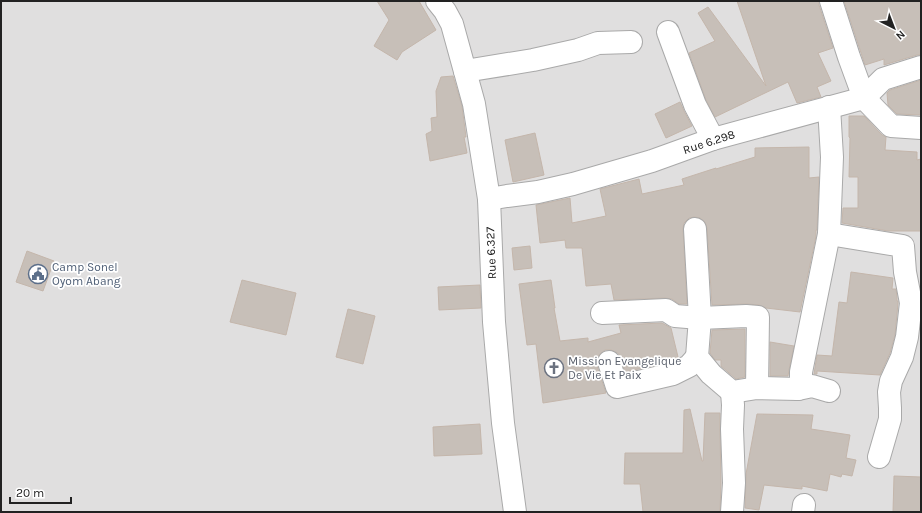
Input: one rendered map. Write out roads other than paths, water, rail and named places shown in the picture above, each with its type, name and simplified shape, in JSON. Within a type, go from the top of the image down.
[{"type":"street","name":"Rue 6.327","points":[[437,1],[452,24],[474,104],[489,199],[494,322],[503,423],[515,512]]},
{"type":"street","points":[[831,1],[864,98],[891,126],[921,128]]},
{"type":"street","points":[[668,32],[696,105],[713,139]]},
{"type":"street","points":[[465,71],[533,60],[578,50],[598,43],[632,42]]},
{"type":"street","name":"Rue 6.298","points":[[489,199],[538,192],[573,184],[652,161],[713,139],[864,98],[884,79],[921,67]]},
{"type":"street","points":[[798,389],[801,382],[801,372],[829,234],[832,157],[829,107]]},
{"type":"street","points":[[695,228],[700,318],[698,357],[711,374],[732,392],[734,483],[732,512]]},
{"type":"street","points":[[829,234],[903,246],[905,272],[911,303],[908,330],[902,357],[891,381],[889,392],[890,419],[879,457]]},
{"type":"street","points":[[602,313],[666,310],[675,316],[700,318],[746,316],[758,317],[757,388]]},
{"type":"street","points":[[610,362],[617,387],[673,374],[689,366],[698,357]]},
{"type":"street","points":[[732,392],[757,388],[798,389],[812,386],[830,391]]},
{"type":"place","name":"Camp Sonel Oyom Abang","points":[[38,274]]},
{"type":"place","name":"Mission Evangelique De Vie Et Paix","points":[[554,368]]}]
